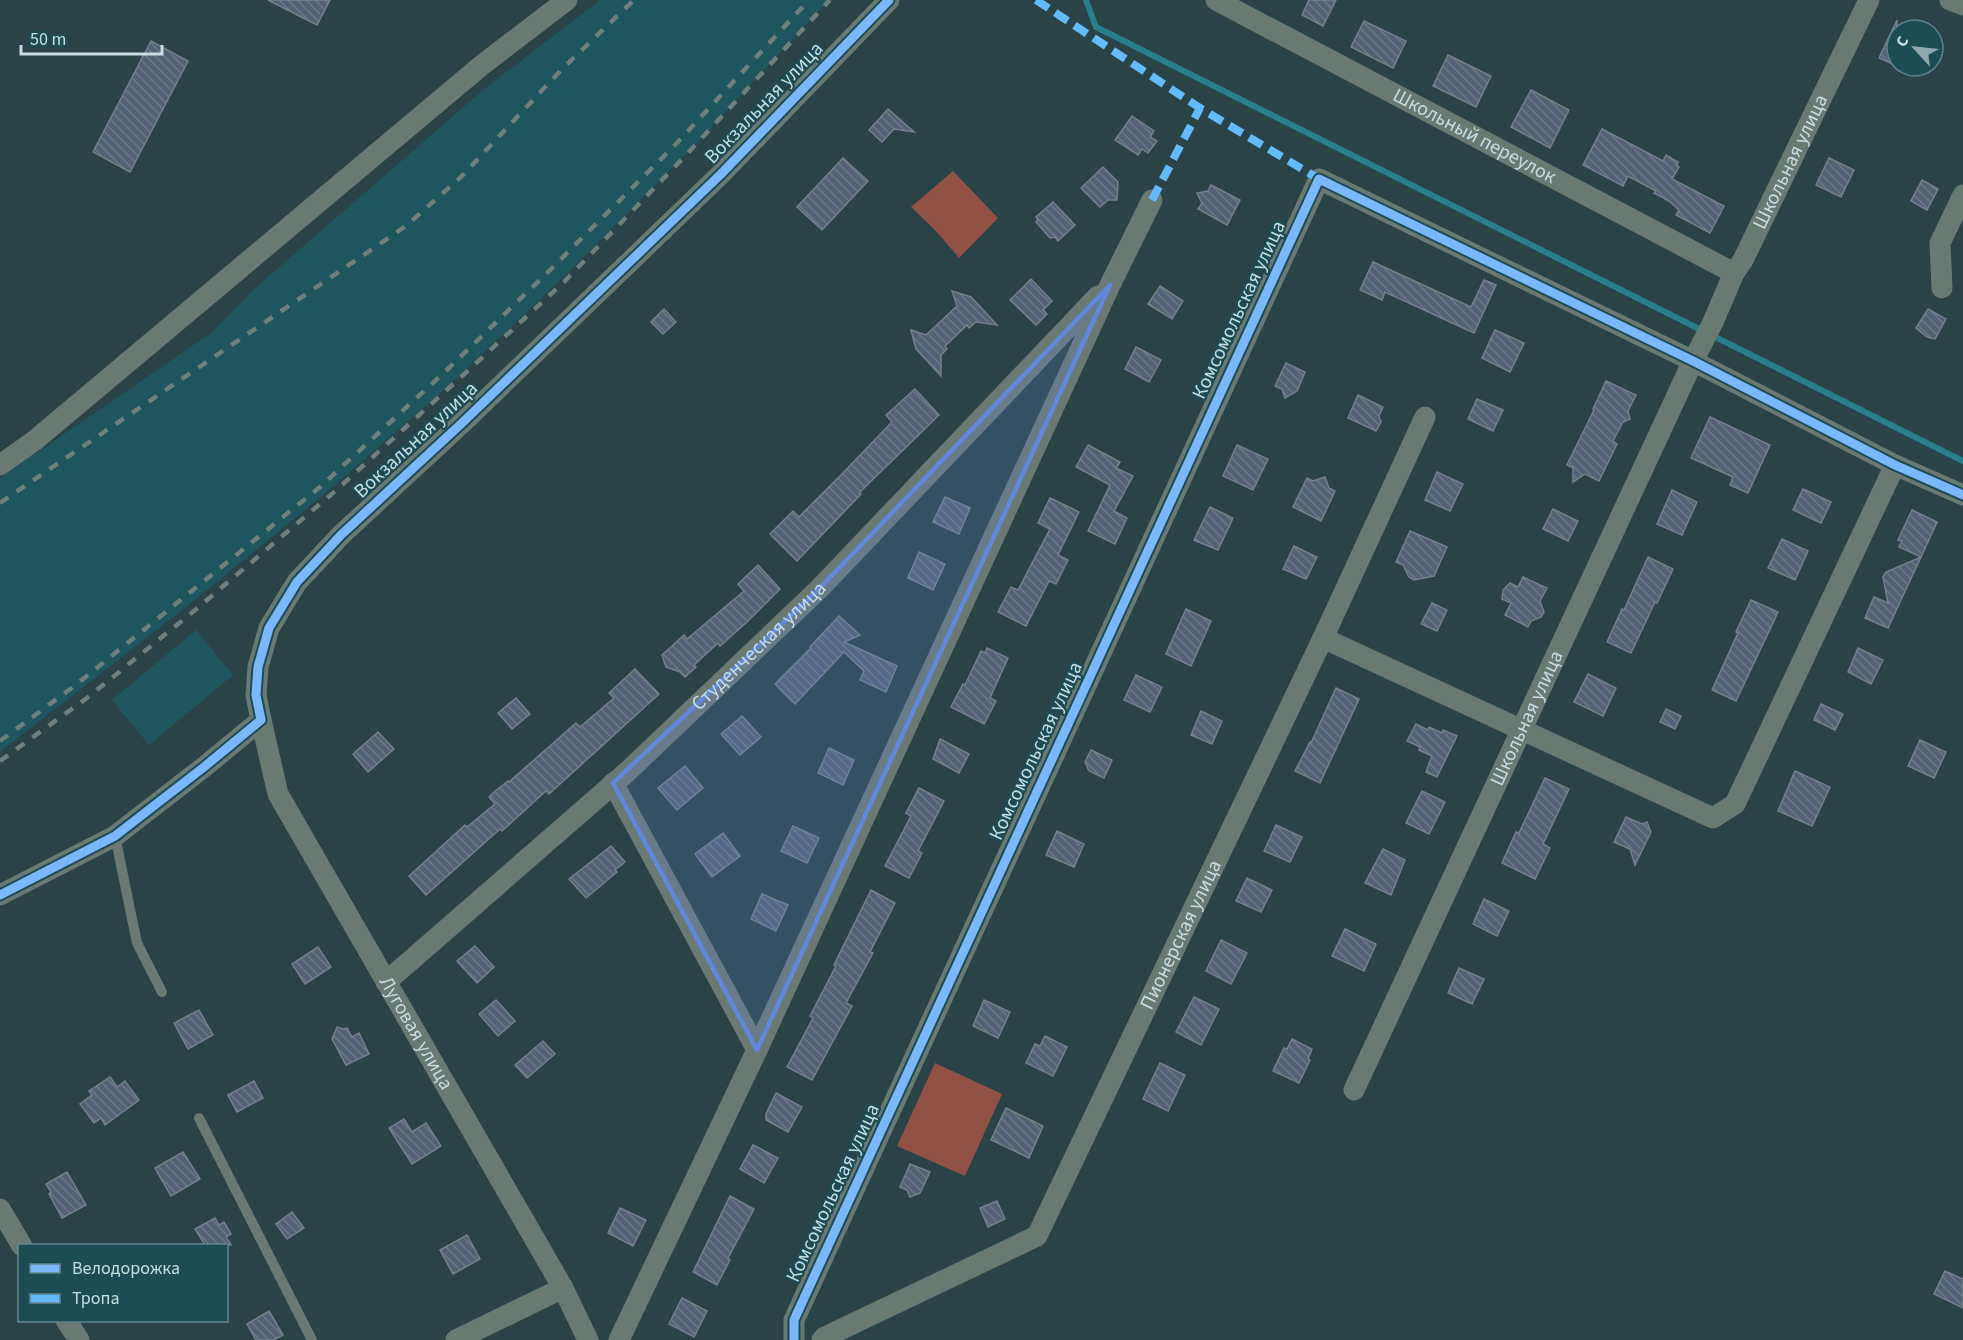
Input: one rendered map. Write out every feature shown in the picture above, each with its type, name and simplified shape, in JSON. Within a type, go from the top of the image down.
[{"type":"street","points":[[0,465],[34,441],[482,65],[567,0]]},
{"type":"street","name":"Вокзальная улица","points":[[261,720],[256,695],[258,667],[269,628],[297,582],[340,535],[471,414],[721,174],[889,0]]},
{"type":"street","name":"Школьный переулок","points":[[1216,0],[1734,273]]},
{"type":"street","name":"Школьная улица","points":[[1354,1090],[1734,273],[1743,260],[1869,0]]},
{"type":"street","points":[[1950,0],[1963,5]]},
{"type":"street","name":"Комсомольская улица","points":[[794,1340],[794,1320],[1319,179],[1696,354]]},
{"type":"street","points":[[1942,288],[1940,243],[1963,195]]},
{"type":"street","points":[[619,1340],[757,1050],[1110,285],[1152,200]]},
{"type":"street","name":"Студенческая улица","points":[[386,982],[613,783],[819,589],[1110,285]]},
{"type":"street","points":[[1696,354],[1895,465],[1963,495]]},
{"type":"street","name":"Пионерская улица","points":[[822,1340],[1037,1236],[1323,638],[1425,417]]},
{"type":"street","points":[[1323,638],[1713,818],[1735,804],[1895,465]]},
{"type":"street","points":[[0,895],[115,836],[261,720]]},
{"type":"street","name":"Луговая улица","points":[[261,720],[278,794],[562,1288],[588,1340]]},
{"type":"street","points":[[613,783],[757,1050]]},
{"type":"street","points":[[0,1209],[21,1244]]},
{"type":"street","points":[[456,1340],[562,1288]]},
{"type":"street","points":[[67,1322],[79,1340]]},
{"type":"lane","points":[[115,836],[137,943],[162,992]]},
{"type":"lane","points":[[199,1119],[312,1340]]},
{"type":"highlighted area","points":[[1110,285],[757,1050],[613,783],[819,589]]},
{"type":"shaded area","points":[[600,0],[829,0],[697,143],[567,274],[444,390],[327,492],[185,608],[0,752],[0,478],[211,333],[254,289],[483,90]]},
{"type":"shaded area","points":[[953,171],[998,218],[959,258],[911,207]]},
{"type":"shaded area","points":[[196,630],[233,675],[149,745],[112,700]]},
{"type":"shaded area","points":[[935,1063],[1002,1094],[965,1176],[897,1146]]},
{"type":"building","points":[[268,0],[330,0],[317,25]]},
{"type":"building","points":[[1309,0],[1336,0],[1323,26],[1302,15]]},
{"type":"building","points":[[1364,21],[1406,41],[1393,68],[1351,47]]},
{"type":"building","points":[[151,41],[188,61],[130,172],[93,152]]},
{"type":"building","points":[[1885,45],[1885,61],[1879,58]]},
{"type":"building","points":[[1448,55],[1491,76],[1476,107],[1433,86]]},
{"type":"building","points":[[1531,90],[1569,110],[1550,148],[1511,127]]},
{"type":"building","points":[[888,109],[914,132],[894,129],[882,142],[869,130]]},
{"type":"building","points":[[1132,116],[1154,131],[1150,137],[1157,141],[1148,153],[1142,149],[1138,155],[1115,140]]},
{"type":"building","points":[[1602,129],[1663,161],[1666,155],[1678,162],[1679,167],[1672,179],[1724,206],[1710,233],[1676,215],[1679,210],[1669,201],[1628,176],[1623,186],[1583,165]]},
{"type":"building","points":[[843,158],[868,181],[822,230],[797,207]]},
{"type":"building","points":[[1829,158],[1854,170],[1841,197],[1816,185]]},
{"type":"building","points":[[1103,167],[1118,182],[1117,200],[1108,200],[1100,207],[1081,188]]},
{"type":"building","points":[[1922,180],[1938,189],[1927,210],[1911,201]]},
{"type":"building","points":[[1211,185],[1240,200],[1227,225],[1198,209],[1202,203],[1197,193],[1208,191]]},
{"type":"building","points":[[1053,202],[1075,225],[1058,241],[1055,237],[1050,238],[1036,222],[1038,220],[1036,217]]},
{"type":"building","points":[[1373,262],[1471,307],[1484,280],[1496,285],[1474,333],[1385,292],[1382,300],[1360,290]]},
{"type":"building","points":[[1031,279],[1052,301],[1043,310],[1047,314],[1036,325],[1010,300]]},
{"type":"building","points":[[1160,286],[1183,301],[1172,319],[1148,304]]},
{"type":"building","points":[[952,291],[971,297],[997,325],[976,322],[969,328],[967,325],[945,346],[947,349],[941,355],[941,376],[916,349],[911,330],[926,335],[957,306]]},
{"type":"building","points":[[664,309],[676,322],[663,334],[651,322]]},
{"type":"building","points":[[1928,309],[1946,319],[1935,339],[1927,337],[1916,328]]},
{"type":"building","points":[[1495,330],[1524,343],[1510,372],[1482,358]]},
{"type":"building","points":[[1136,347],[1161,360],[1149,382],[1125,369]]},
{"type":"building","points":[[1286,363],[1305,372],[1297,391],[1285,398],[1282,389],[1275,386]]},
{"type":"building","points":[[1606,381],[1636,395],[1628,411],[1630,419],[1623,422],[1613,441],[1617,444],[1599,481],[1585,474],[1573,482],[1573,468],[1567,465]]},
{"type":"building","points":[[915,389],[939,415],[859,493],[861,494],[797,561],[770,534],[793,511],[799,517],[841,475],[892,422],[886,415]]},
{"type":"building","points":[[1358,395],[1383,407],[1379,416],[1381,422],[1376,431],[1348,418]]},
{"type":"building","points":[[1477,399],[1503,410],[1493,431],[1468,419]]},
{"type":"building","points":[[1710,417],[1770,445],[1748,493],[1730,485],[1733,477],[1691,458]]},
{"type":"building","points":[[1088,445],[1120,462],[1116,468],[1133,476],[1114,511],[1127,518],[1115,544],[1088,531],[1110,485],[1076,467]]},
{"type":"building","points":[[1237,445],[1268,459],[1253,490],[1223,476]]},
{"type":"building","points":[[1437,472],[1463,484],[1450,511],[1425,500]]},
{"type":"building","points":[[1325,477],[1329,488],[1335,491],[1321,521],[1293,507],[1307,478],[1313,481]]},
{"type":"building","points":[[1803,489],[1831,502],[1821,523],[1793,510]]},
{"type":"building","points":[[1672,490],[1697,502],[1682,535],[1657,524]]},
{"type":"building","points":[[945,497],[970,508],[959,534],[933,522]]},
{"type":"building","points":[[1050,498],[1079,512],[1058,555],[1068,560],[1056,584],[1049,581],[1026,626],[998,612],[1011,587],[1018,590],[1050,529],[1038,523]]},
{"type":"building","points":[[1210,507],[1233,518],[1218,550],[1194,540]]},
{"type":"building","points":[[1553,509],[1578,521],[1568,541],[1543,529]]},
{"type":"building","points":[[1912,510],[1937,522],[1921,557],[1899,547],[1902,541],[1898,540]]},
{"type":"building","points":[[1410,531],[1447,547],[1434,576],[1414,580],[1409,577],[1403,565],[1396,562]]},
{"type":"building","points":[[1782,539],[1808,551],[1795,580],[1768,568]]},
{"type":"building","points":[[1294,546],[1317,557],[1306,579],[1283,569]]},
{"type":"building","points":[[919,552],[945,564],[933,590],[908,578]]},
{"type":"building","points":[[1648,557],[1673,569],[1631,653],[1607,642]]},
{"type":"building","points":[[1921,557],[1888,628],[1865,618],[1874,597],[1888,603],[1883,577],[1886,572]]},
{"type":"building","points":[[758,565],[780,589],[720,646],[718,643],[694,665],[696,667],[685,677],[680,672],[666,667],[662,655],[684,635],[687,639],[744,591],[738,584]]},
{"type":"building","points":[[1523,577],[1547,588],[1540,601],[1544,612],[1541,617],[1531,621],[1528,627],[1505,615],[1511,603],[1502,599],[1503,590],[1510,583],[1518,587]]},
{"type":"building","points":[[1751,600],[1778,612],[1736,701],[1712,690]]},
{"type":"building","points":[[1432,603],[1447,610],[1437,631],[1421,624]]},
{"type":"building","points":[[1186,609],[1211,621],[1191,666],[1166,654]]},
{"type":"building","points":[[839,616],[860,635],[844,642],[897,666],[886,692],[860,680],[864,671],[844,652],[795,704],[775,684]]},
{"type":"building","points":[[987,648],[1008,658],[990,698],[996,701],[984,724],[951,707],[963,684],[965,685],[981,651],[985,653]]},
{"type":"building","points":[[1858,648],[1883,660],[1871,684],[1848,672]]},
{"type":"building","points":[[635,669],[659,694],[549,794],[546,791],[426,895],[409,876],[465,825],[467,827],[495,804],[489,797],[494,792],[509,782],[576,723],[580,727],[614,698],[609,693]]},
{"type":"building","points":[[1588,674],[1616,688],[1603,716],[1574,702]]},
{"type":"building","points":[[1136,675],[1162,687],[1150,712],[1124,700]]},
{"type":"building","points":[[1336,688],[1359,699],[1320,783],[1295,771],[1311,743]]},
{"type":"building","points":[[516,698],[530,714],[512,729],[498,713]]},
{"type":"building","points":[[1821,704],[1843,714],[1835,730],[1814,720]]},
{"type":"building","points":[[1666,709],[1681,716],[1675,729],[1660,722]]},
{"type":"building","points":[[1201,711],[1222,721],[1212,744],[1191,735]]},
{"type":"building","points":[[742,716],[761,737],[740,755],[721,734]]},
{"type":"building","points":[[1416,724],[1428,730],[1429,727],[1457,736],[1437,777],[1426,772],[1432,756],[1407,741]]},
{"type":"building","points":[[378,732],[394,749],[368,772],[353,754]]},
{"type":"building","points":[[940,739],[969,754],[959,773],[933,759]]},
{"type":"building","points":[[1920,740],[1946,752],[1934,778],[1908,766]]},
{"type":"building","points":[[829,748],[854,760],[843,785],[818,773]]},
{"type":"building","points":[[1091,750],[1112,760],[1104,778],[1089,771],[1085,762]]},
{"type":"building","points":[[685,766],[703,788],[677,810],[658,788]]},
{"type":"building","points":[[1795,771],[1830,787],[1812,826],[1778,811]]},
{"type":"building","points":[[1545,778],[1569,789],[1543,844],[1550,848],[1535,879],[1502,863]]},
{"type":"building","points":[[919,788],[944,801],[918,851],[922,853],[909,878],[885,866],[911,816],[906,813]]},
{"type":"building","points":[[1422,791],[1445,802],[1429,834],[1406,823]]},
{"type":"building","points":[[1626,817],[1642,824],[1647,822],[1651,832],[1635,865],[1630,849],[1614,842]]},
{"type":"building","points":[[1276,825],[1302,837],[1290,862],[1264,851]]},
{"type":"building","points":[[793,826],[819,838],[807,863],[781,851]]},
{"type":"building","points":[[1057,831],[1084,844],[1074,867],[1046,855]]},
{"type":"building","points":[[723,833],[740,856],[712,877],[695,854]]},
{"type":"building","points":[[611,846],[625,862],[615,870],[617,872],[586,898],[569,879]]},
{"type":"building","points":[[1383,849],[1405,860],[1391,895],[1365,883]]},
{"type":"building","points":[[1247,878],[1272,890],[1261,912],[1236,901]]},
{"type":"building","points":[[871,890],[895,903],[870,952],[873,953],[846,1003],[852,1006],[812,1080],[787,1067],[813,1018],[810,1016]]},
{"type":"building","points":[[762,894],[788,905],[776,931],[751,919]]},
{"type":"building","points":[[1484,899],[1509,911],[1497,936],[1473,924]]},
{"type":"building","points":[[1345,929],[1376,944],[1364,971],[1332,956]]},
{"type":"building","points":[[1221,940],[1247,953],[1231,984],[1206,971]]},
{"type":"building","points":[[475,946],[494,967],[477,983],[457,961]]},
{"type":"building","points":[[318,947],[331,967],[305,984],[292,964]]},
{"type":"building","points":[[1459,968],[1484,979],[1472,1004],[1448,993]]},
{"type":"building","points":[[1194,997],[1219,1009],[1201,1045],[1176,1032]]},
{"type":"building","points":[[496,1000],[515,1021],[498,1036],[479,1014]]},
{"type":"building","points":[[984,1000],[1010,1012],[998,1038],[973,1026]]},
{"type":"building","points":[[199,1010],[213,1035],[188,1049],[174,1023]]},
{"type":"building","points":[[337,1027],[347,1028],[352,1037],[359,1033],[369,1054],[346,1065],[332,1039]]},
{"type":"building","points":[[1045,1036],[1067,1047],[1053,1076],[1026,1063],[1035,1044],[1040,1046]]},
{"type":"building","points":[[1292,1039],[1312,1049],[1308,1059],[1310,1060],[1299,1083],[1273,1071],[1284,1048],[1287,1049]]},
{"type":"building","points":[[543,1041],[555,1054],[527,1078],[515,1065]]},
{"type":"building","points":[[1160,1063],[1185,1075],[1168,1111],[1143,1099]]},
{"type":"building","points":[[110,1077],[117,1087],[125,1081],[139,1100],[105,1125],[101,1118],[94,1123],[80,1104],[92,1095],[89,1091]]},
{"type":"building","points":[[254,1081],[263,1098],[237,1112],[228,1095]]},
{"type":"building","points":[[776,1093],[802,1107],[788,1132],[766,1120],[766,1114]]},
{"type":"building","points":[[1006,1108],[1043,1126],[1029,1158],[991,1140]]},
{"type":"building","points":[[404,1119],[412,1132],[426,1123],[441,1146],[412,1164],[389,1128]]},
{"type":"building","points":[[753,1145],[778,1158],[764,1183],[740,1169]]},
{"type":"building","points":[[183,1152],[200,1179],[171,1196],[155,1168]]},
{"type":"building","points":[[910,1164],[930,1172],[920,1193],[910,1197],[907,1190],[900,1187]]},
{"type":"building","points":[[67,1172],[86,1205],[62,1218],[46,1184]]},
{"type":"building","points":[[730,1196],[754,1209],[728,1258],[730,1260],[717,1285],[693,1272]]},
{"type":"building","points":[[997,1201],[1005,1219],[988,1227],[980,1208]]},
{"type":"building","points":[[620,1208],[646,1220],[633,1246],[608,1233]]},
{"type":"building","points":[[292,1212],[304,1228],[287,1239],[276,1224]]},
{"type":"building","points":[[215,1218],[219,1225],[224,1222],[231,1234],[226,1237],[231,1245],[204,1244],[195,1229]]},
{"type":"building","points":[[467,1235],[480,1259],[453,1274],[440,1250]]},
{"type":"building","points":[[1945,1271],[1963,1279],[1963,1308],[1934,1294]]},
{"type":"building","points":[[682,1298],[707,1311],[694,1337],[669,1324]]},
{"type":"building","points":[[269,1311],[283,1335],[274,1340],[256,1340],[247,1324]]},
{"type":"waterway","points":[[1086,0],[1096,27],[1963,461]]},
{"type":"railway","points":[[0,503],[406,226],[462,176],[562,69],[634,0]]},
{"type":"railway","points":[[0,741],[77,684],[320,487],[450,367],[552,268],[675,145],[809,0]]},
{"type":"railway","points":[[0,761],[87,698],[194,611],[333,493],[460,378],[565,281],[830,0]]},
{"type":"marked path","points":[[1036,0],[1200,108]]},
{"type":"marked path","points":[[1152,200],[1200,108],[1319,179]]},
{"type":"cycle path","points":[[0,895],[115,836],[261,720],[256,695],[258,667],[269,628],[297,582],[341,535],[462,423],[721,174],[889,0]]},
{"type":"cycle path","points":[[794,1340],[794,1320],[1319,179],[1693,361],[1895,465],[1963,495]]}]
